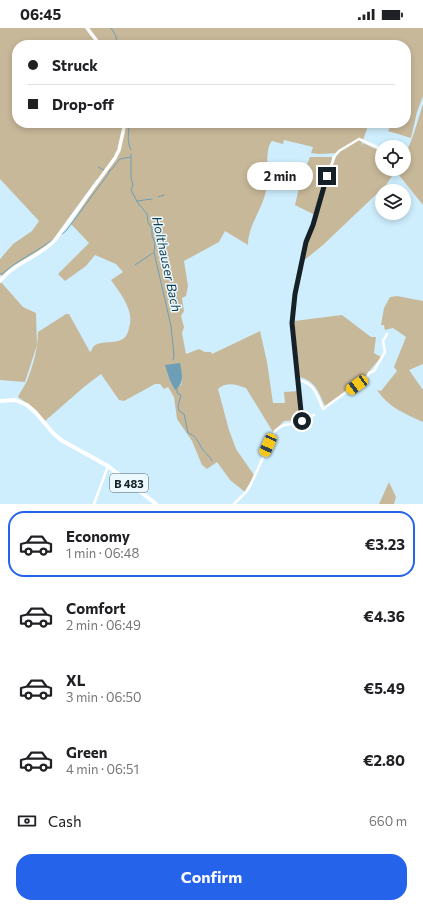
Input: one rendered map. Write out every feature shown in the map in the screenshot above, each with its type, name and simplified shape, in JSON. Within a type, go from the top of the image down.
[{"type":"main road","name":"B 483","points":[[0,401],[15,400],[27,405],[56,436],[69,446],[108,466],[156,504]]},
{"type":"street","points":[[87,28],[96,40]]},
{"type":"street","points":[[0,281],[11,269],[47,247],[56,239],[115,158],[119,150],[124,128]]},
{"type":"street","points":[[303,418],[292,323],[295,294],[306,242],[313,225],[334,157],[340,151],[359,139],[375,146]]},
{"type":"street","points":[[299,380],[307,382],[310,385],[320,399],[323,409],[368,376],[369,373],[374,371],[385,352],[383,341],[387,334]]},
{"type":"street","points":[[234,504],[246,492],[251,484],[275,431],[280,426],[288,423],[299,423],[303,418],[314,415]]},
{"type":"street","points":[[94,504],[108,466]]},
{"type":"shaded area","points":[[0,28],[423,28],[423,96],[417,112],[411,138],[388,131],[390,128],[411,128],[411,40],[12,40],[12,128],[367,128],[361,146],[363,143],[375,149],[375,176],[392,176],[387,184],[375,184],[375,195],[323,245],[302,262],[319,203],[337,154],[340,153],[311,153],[313,147],[284,140],[283,144],[272,141],[267,157],[266,190],[262,204],[250,231],[248,245],[225,231],[219,242],[184,261],[188,286],[186,296],[182,298],[184,311],[181,316],[184,327],[182,333],[186,354],[199,349],[205,352],[211,352],[212,354],[260,331],[267,362],[273,403],[285,403],[284,392],[299,391],[302,417],[301,420],[284,421],[273,432],[246,388],[228,384],[218,389],[229,430],[236,449],[254,475],[245,492],[230,480],[217,462],[207,469],[202,465],[192,441],[177,419],[174,397],[168,387],[164,389],[160,384],[155,384],[124,401],[119,400],[101,374],[45,421],[35,409],[18,397],[27,381],[33,363],[38,332],[66,314],[69,314],[90,352],[95,345],[105,342],[118,341],[124,338],[130,322],[130,315],[126,302],[111,280],[123,272],[116,264],[95,255],[86,266],[65,281],[58,274],[89,243],[71,224],[99,181],[97,179],[47,246],[11,267],[2,276],[0,274],[0,259],[13,244],[32,231],[39,221],[0,179]],"holes":[[[182,372],[181,385],[174,388],[168,373]]]},
{"type":"shaded area","points":[[423,104],[423,205],[411,190],[411,184],[406,184],[400,176],[411,176],[411,141]]},
{"type":"shaded area","points":[[310,157],[332,157],[332,165],[325,178],[315,215],[295,205],[301,179]]},
{"type":"shaded area","points":[[1,282],[23,307],[36,313],[37,345],[25,382],[0,380]]},
{"type":"shaded area","points":[[397,296],[423,301],[423,364],[409,370],[423,390],[423,422],[403,413],[386,401],[377,390],[381,391],[397,371],[394,367],[406,337],[393,328],[385,330],[384,325],[381,325],[384,308],[390,297]]},
{"type":"shaded area","points":[[342,315],[371,337],[376,337],[374,353],[381,357],[361,381],[325,406],[313,384],[300,377],[294,321]]},
{"type":"shaded area","points":[[389,482],[396,497],[394,504],[379,504]]},
{"type":"water","points":[[180,363],[182,381],[175,390],[170,381],[165,365]]},
{"type":"waterway","name":"Holthauser Bach","points":[[111,28],[116,36],[116,40]]},
{"type":"waterway","name":"Holthauser Bach","points":[[129,128],[128,137],[131,150]]},
{"type":"waterway","name":"Holthauser Bach","points":[[131,154],[131,178],[133,185],[131,190],[138,203],[147,214],[148,222],[152,229],[152,236],[155,243],[154,252],[171,326],[174,355],[173,360]]},
{"type":"waterway","points":[[62,234],[66,231],[109,171],[120,159],[130,157]]},
{"type":"waterway","points":[[98,167],[104,170]]},
{"type":"waterway","points":[[158,197],[164,195]]},
{"type":"waterway","points":[[137,201],[152,199]]},
{"type":"waterway","points":[[0,274],[54,239]]},
{"type":"waterway","points":[[135,265],[153,253]]},
{"type":"waterway","name":"Holthauser Bach","points":[[177,389],[177,393],[181,395],[178,406],[179,411],[184,414],[188,433],[195,438],[212,461]]},
{"type":"route","points":[[302,421],[303,418],[292,323],[295,294],[306,242],[313,225],[327,176]]}]
